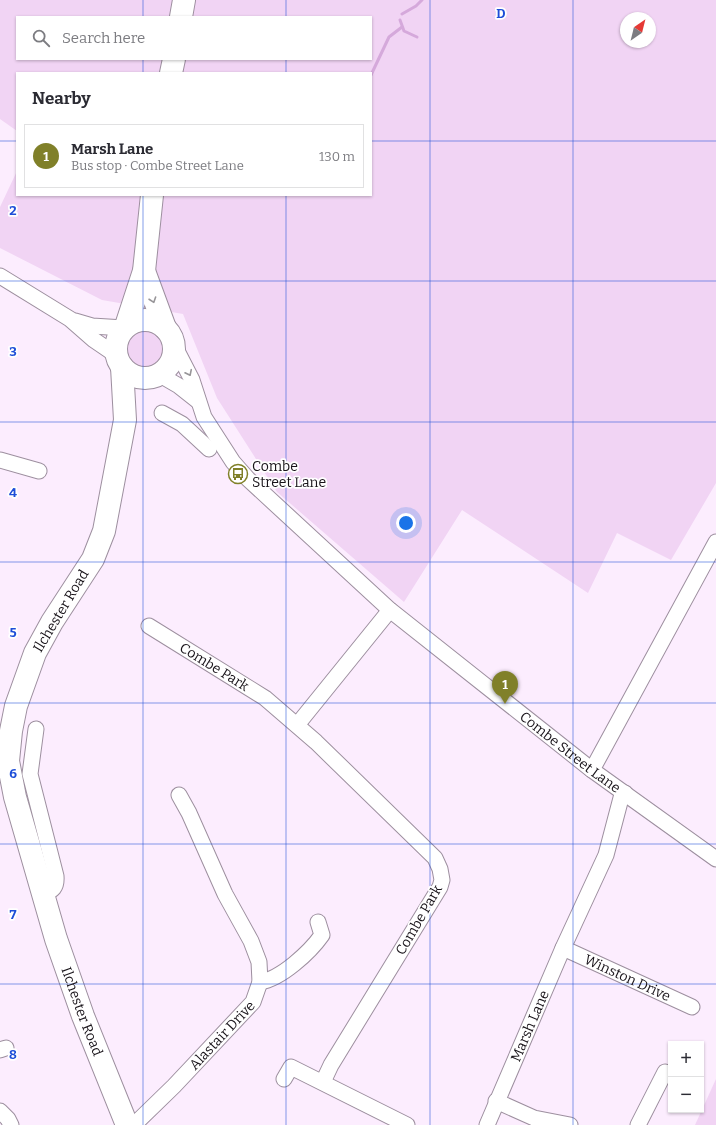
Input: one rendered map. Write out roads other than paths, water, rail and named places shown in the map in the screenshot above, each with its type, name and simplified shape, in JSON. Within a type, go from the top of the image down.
[{"type":"highway","points":[[181,16],[184,0]]},
{"type":"highway","points":[[171,72],[174,60]]},
{"type":"highway","points":[[144,271],[165,328],[175,347],[173,361],[156,376],[144,379],[133,377],[119,361],[116,342],[125,327],[144,271],[152,196]]},
{"type":"highway","points":[[125,327],[134,322],[143,320],[152,321],[165,328]]},
{"type":"highway","name":"Ilchester Road","points":[[119,361],[125,420],[109,510],[99,545],[88,568],[52,622],[35,653],[5,728],[11,782],[43,895],[75,995],[127,1125]]},
{"type":"highway","name":"Ilchester Road","points":[[125,420],[156,376]]},
{"type":"street","points":[[0,276],[70,319],[119,361]]},
{"type":"street","points":[[70,319],[92,326],[125,327]]},
{"type":"street","name":"Combe Street Lane","points":[[175,347],[192,380],[204,417],[221,445],[248,479],[390,610],[592,770],[716,860]]},
{"type":"street","name":"Combe Street Lane","points":[[156,376],[179,386],[200,404]]},
{"type":"street","points":[[182,424],[200,404]]},
{"type":"street","points":[[162,413],[182,424],[209,449]]},
{"type":"street","points":[[0,460],[39,471]]},
{"type":"street","points":[[592,770],[716,542]]},
{"type":"street","points":[[297,725],[390,610]]},
{"type":"street","name":"Combe Park","points":[[149,626],[265,698],[316,742],[435,858],[442,880],[440,888],[331,1065],[323,1082]]},
{"type":"street","points":[[36,729],[30,774],[57,884],[53,890],[43,895]]},
{"type":"street","name":"Marsh Lane","points":[[487,1125],[563,948],[606,855],[621,798],[625,793]]},
{"type":"street","name":"Alastair Drive","points":[[130,1125],[139,1120],[174,1086],[253,1002],[260,982],[259,962],[251,941],[225,894],[179,795]]},
{"type":"street","points":[[260,982],[267,981],[295,963],[314,946],[322,935],[318,922]]},
{"type":"street","name":"Winston Drive","points":[[563,948],[692,1007]]},
{"type":"street","points":[[284,1079],[291,1067],[407,1125]]},
{"type":"street","points":[[638,1125],[663,1082]]},
{"type":"street","points":[[496,1101],[534,1118],[570,1125]]},
{"type":"waterway","points":[[402,14],[416,6],[422,0]]},
{"type":"waterway","points":[[400,20],[404,31],[417,37]]},
{"type":"waterway","points":[[372,73],[389,37],[402,27]]},
{"type":"place","name":"Combe Street Lane","points":[[238,474]]},
{"type":"place","name":"Marsh Lane","points":[[505,704]]}]
